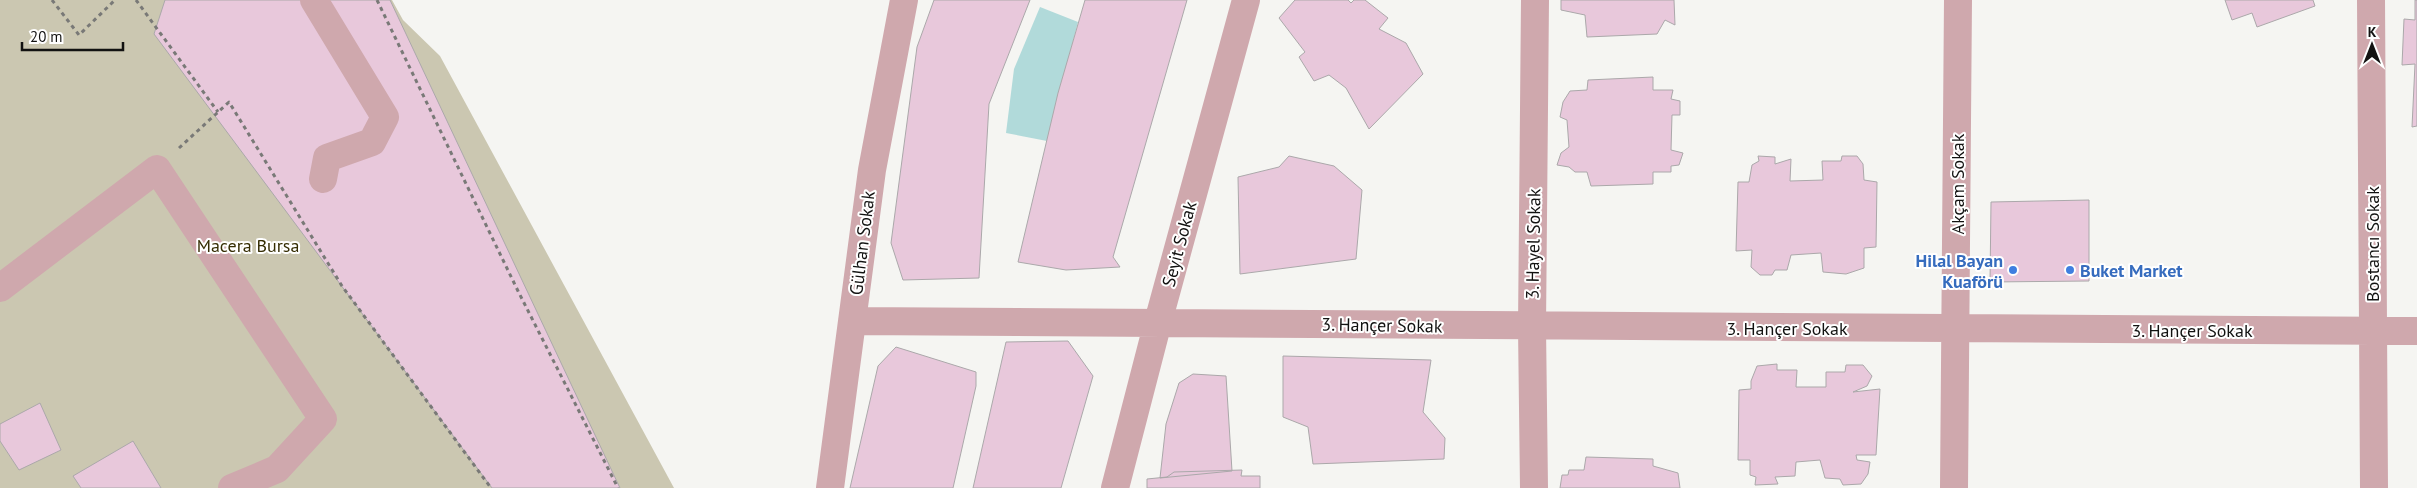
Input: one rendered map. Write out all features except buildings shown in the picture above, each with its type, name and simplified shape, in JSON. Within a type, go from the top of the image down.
[{"type":"street","points":[[314,0],[385,117],[372,142],[327,158],[323,179]]},
{"type":"street","name":"Gülhan Sokak","points":[[830,488],[872,170],[904,0]]},
{"type":"street","name":"Seyit Sokak","points":[[1115,488],[1158,322],[1246,0]]},
{"type":"street","name":"3. Hayel Sokak","points":[[1534,488],[1532,327],[1535,0]]},
{"type":"street","name":"Akçam Sokak","points":[[1954,488],[1958,0]]},
{"type":"street","name":"Bostancı Sokak","points":[[2371,0],[2374,488]]},
{"type":"street","points":[[0,288],[157,168],[323,419],[276,469],[232,488]]},
{"type":"street","name":"3. Hançer Sokak","points":[[852,321],[1158,322],[1532,327],[2417,331]]},
{"type":"path","points":[[52,0],[79,35],[116,0]]},
{"type":"path","points":[[136,0],[218,112]]},
{"type":"path","points":[[377,0],[518,291],[618,488]]},
{"type":"path","points":[[157,168],[229,102],[342,286],[491,488]]},
{"type":"green space","name":"Macera Bursa","points":[[0,0],[392,0],[403,20],[440,56],[674,488],[0,488]]},
{"type":"water","points":[[1040,7],[1078,22],[1047,141],[1006,133],[1014,69]]},
{"type":"place","name":"Hilal Bayan Kuaförü","points":[[2013,270]]},
{"type":"place","name":"Buket Market","points":[[2070,270]]}]
